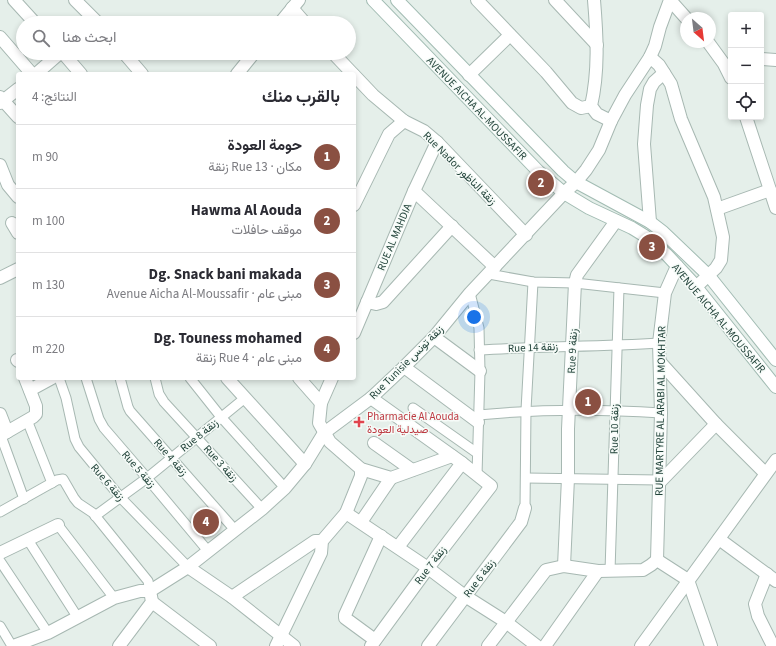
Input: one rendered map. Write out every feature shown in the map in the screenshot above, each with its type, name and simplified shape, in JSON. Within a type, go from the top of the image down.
[{"type":"street","points":[[14,0],[29,16]]},
{"type":"street","points":[[75,0],[90,16]]},
{"type":"street","name":"AVENUE AICHA AL-MOUSSAFIR","points":[[373,0],[533,165],[564,193],[589,208],[632,228],[645,236],[667,255],[696,287],[776,387]]},
{"type":"street","name":"AVENUE AICHA AL-MOUSSAFIR","points":[[397,0],[563,171],[576,182],[650,222],[663,232],[709,276],[776,360]]},
{"type":"street","points":[[477,0],[546,72],[572,103],[581,108],[590,106]]},
{"type":"street","points":[[555,0],[597,45]]},
{"type":"street","points":[[590,106],[594,91],[597,45],[594,0]]},
{"type":"street","points":[[670,0],[681,12]]},
{"type":"street","name":"Rue Tunisie زنقة تونس","points":[[12,646],[28,643],[114,598],[140,591],[151,597],[262,509],[285,488],[305,464],[324,433],[371,398],[434,337],[470,293],[586,170],[599,150],[611,121],[625,95],[650,57],[670,0]]},
{"type":"street","points":[[286,16],[295,4],[301,16]]},
{"type":"street","points":[[469,75],[510,35]]},
{"type":"street","points":[[0,37],[16,56]]},
{"type":"street","points":[[714,48],[728,62]]},
{"type":"street","points":[[650,57],[659,65],[671,84],[682,119],[704,171],[717,210],[723,237],[721,260],[709,276],[696,287]]},
{"type":"street","points":[[764,59],[776,60]]},
{"type":"street","points":[[20,60],[30,72]]},
{"type":"street","points":[[38,72],[53,60]]},
{"type":"street","points":[[68,60],[79,72]]},
{"type":"street","points":[[130,60],[140,72]]},
{"type":"street","points":[[239,72],[248,60]]},
{"type":"street","name":"Rue Nador زنقة الناظور","points":[[339,60],[350,72]]},
{"type":"street","points":[[650,222],[644,144],[647,105],[650,90],[654,82],[664,73]]},
{"type":"street","name":"Rue Nador زنقة الناظور","points":[[356,78],[404,122],[424,131],[437,142],[526,235]]},
{"type":"street","points":[[634,82],[650,90]]},
{"type":"street","points":[[16,90],[1,100],[16,115]]},
{"type":"street","points":[[590,106],[597,114],[611,121]]},
{"type":"street","points":[[747,120],[776,208]]},
{"type":"street","points":[[358,187],[389,134],[404,122]]},
{"type":"street","name":"RUE AL MAHDIA","points":[[356,328],[414,191],[437,142]]},
{"type":"street","points":[[0,165],[4,187],[16,196]]},
{"type":"street","points":[[717,210],[770,190]]},
{"type":"street","points":[[414,191],[452,226],[492,270],[533,282],[575,283],[665,292]]},
{"type":"street","name":"Rue 9 زنقة","points":[[564,566],[575,283],[577,274],[616,221]]},
{"type":"street","points":[[367,302],[376,304],[383,302],[452,226]]},
{"type":"street","name":"RUE MARTYRE AL ARABI AL MOKHTAR","points":[[657,560],[661,413],[659,343],[665,292],[677,266]]},
{"type":"street","points":[[0,278],[16,270]]},
{"type":"street","points":[[525,508],[526,410],[533,282]]},
{"type":"street","name":"Rue 10 زنقة","points":[[604,571],[613,479],[619,288]]},
{"type":"street","points":[[470,293],[480,328],[477,475]]},
{"type":"street","points":[[434,337],[480,371]]},
{"type":"street","name":"Rue 14 زنقة","points":[[479,350],[530,347],[616,346],[659,343]]},
{"type":"street","points":[[660,362],[716,424],[766,473]]},
{"type":"street","points":[[404,367],[478,418],[526,410],[615,410],[661,413]]},
{"type":"street","points":[[3,434],[33,417],[36,413],[36,406],[26,380]]},
{"type":"street","points":[[30,390],[48,380]]},
{"type":"street","name":"Rue 6 زنقة","points":[[60,380],[66,398],[76,442],[83,453],[121,498],[188,567]]},
{"type":"street","name":"Rue 5 زنقة","points":[[87,380],[101,424],[208,551]]},
{"type":"street","name":"Rue 4 زنقة","points":[[121,380],[128,409],[235,530]]},
{"type":"street","name":"Rue 3 زنقة","points":[[156,380],[159,394],[164,402],[262,509]]},
{"type":"street","points":[[192,380],[221,417],[285,488]]},
{"type":"street","points":[[229,380],[305,464]]},
{"type":"street","points":[[301,380],[321,403]]},
{"type":"street","points":[[331,380],[321,403],[319,423],[324,433],[330,442],[361,469],[391,478]]},
{"type":"street","name":"Rue 8 زنقة","points":[[95,516],[147,478],[245,398]]},
{"type":"street","points":[[371,398],[477,475]]},
{"type":"street","points":[[413,408],[477,453]]},
{"type":"street","points":[[0,414],[3,434],[24,499]]},
{"type":"street","points":[[26,420],[52,483]]},
{"type":"street","points":[[526,478],[613,479],[659,482],[716,424]]},
{"type":"street","points":[[374,443],[412,470]]},
{"type":"street","points":[[361,522],[391,478],[452,456]]},
{"type":"street","points":[[641,646],[776,460]]},
{"type":"street","points":[[398,547],[462,463]]},
{"type":"street","points":[[278,641],[321,553],[322,541],[346,513],[360,476],[361,469]]},
{"type":"street","name":"Rue 7 زنقة","points":[[373,643],[491,486],[477,475]]},
{"type":"street","points":[[0,512],[52,483],[63,479],[74,498],[95,516],[148,581],[151,597],[125,644]]},
{"type":"street","name":"Rue 6 زنقة","points":[[428,646],[521,522],[525,508]]},
{"type":"street","points":[[346,513],[398,547],[465,596],[506,622],[537,646]]},
{"type":"street","points":[[0,553],[58,525],[114,598]]},
{"type":"street","points":[[373,643],[345,618],[381,536]]},
{"type":"street","points":[[719,539],[772,578],[755,604],[758,616],[773,646]]},
{"type":"street","points":[[28,540],[78,618]]},
{"type":"street","points":[[232,597],[314,541],[322,541]]},
{"type":"street","points":[[488,646],[546,570],[564,566],[604,571],[643,570],[651,566],[657,560],[688,580],[711,646]]},
{"type":"street","points":[[0,561],[48,633]]},
{"type":"street","points":[[188,567],[232,597],[278,641],[294,646]]},
{"type":"street","points":[[545,646],[604,571]]},
{"type":"street","points":[[151,597],[210,646]]},
{"type":"street","points":[[0,626],[12,646]]},
{"type":"place","name":"Hawma Al Aouda","points":[[541,183]]},
{"type":"place","name":"Dg. Snack bani makada","points":[[652,247]]},
{"type":"place","name":"حومة العودة","points":[[588,402]]},
{"type":"place","name":"Pharmacie Al Aouda صيدلية العودة","points":[[359,422]]},
{"type":"place","name":"Dg. Touness mohamed","points":[[206,522]]}]
